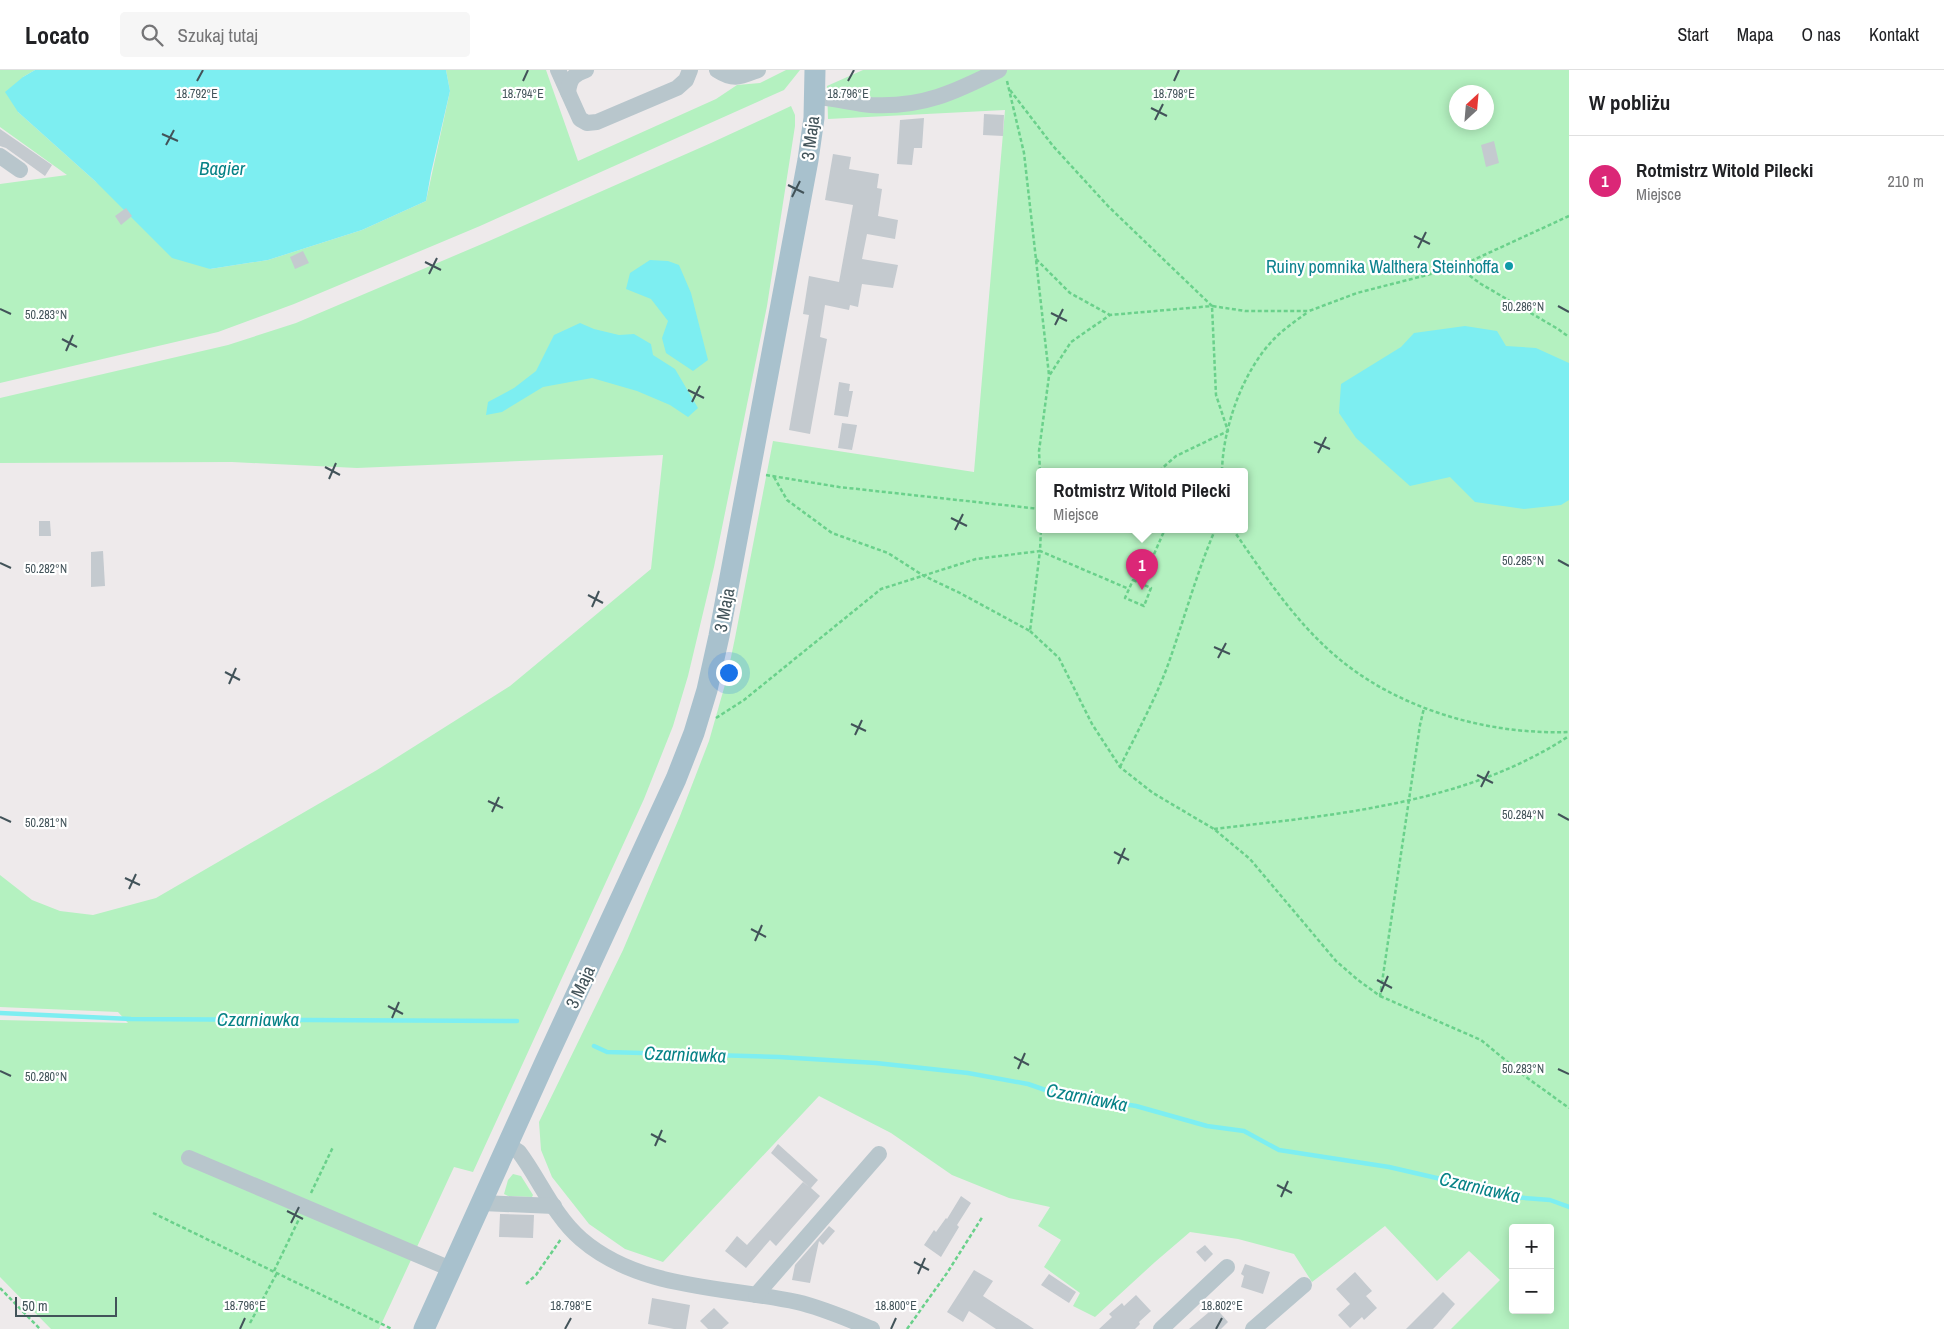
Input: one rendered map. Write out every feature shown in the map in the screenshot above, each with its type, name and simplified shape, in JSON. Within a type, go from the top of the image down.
[{"type":"main road","name":"3 Maja","points":[[424,1329],[667,799],[691,741],[707,690],[716,652],[808,160],[814,118],[814,70]]},
{"type":"street","points":[[558,70],[580,119],[587,123],[597,122],[677,88],[686,80],[690,70]]},
{"type":"street","points":[[568,92],[569,81],[573,76],[586,70]]},
{"type":"street","points":[[717,70],[727,76],[739,78],[758,70]]},
{"type":"street","points":[[814,97],[878,105],[924,101],[955,92],[1002,74]]},
{"type":"street","points":[[0,156],[20,170]]},
{"type":"street","points":[[508,1144],[519,1152],[571,1229],[592,1247],[640,1272],[674,1282],[808,1305],[872,1329]]},
{"type":"street","points":[[756,1295],[879,1154]]},
{"type":"street","points":[[189,1158],[451,1269]]},
{"type":"street","points":[[482,1203],[554,1206]]},
{"type":"street","points":[[1161,1329],[1227,1266]]},
{"type":"street","points":[[1254,1329],[1304,1285]]},
{"type":"path","points":[[1002,74],[1010,90],[1053,146],[1090,186],[1212,306],[1216,395],[1228,431]]},
{"type":"path","points":[[1010,90],[1024,153],[1049,376],[1039,451],[1040,468]]},
{"type":"path","points":[[1222,468],[1232,410],[1248,374],[1274,338],[1309,311],[1357,293],[1458,267],[1569,216]]},
{"type":"path","points":[[1036,259],[1070,293],[1110,315]]},
{"type":"path","points":[[1458,267],[1481,284],[1569,337]]},
{"type":"path","points":[[1049,376],[1071,342],[1110,315],[1212,306],[1245,311],[1309,311]]},
{"type":"path","points":[[1162,468],[1176,456],[1228,431]]},
{"type":"path","points":[[750,473],[839,487],[1036,509]]},
{"type":"path","points":[[774,477],[787,500],[832,532],[888,554],[924,576],[958,592],[1030,632],[1059,658],[1092,724],[1120,767],[1153,793],[1214,829],[1250,859],[1336,961],[1380,996],[1481,1040],[1526,1077],[1569,1108]]},
{"type":"path","points":[[1030,632],[1041,533]]},
{"type":"path","points":[[1141,584],[1163,533]]},
{"type":"path","points":[[1120,767],[1170,660],[1200,565],[1212,533]]},
{"type":"path","points":[[1235,533],[1263,573],[1299,619],[1338,658],[1370,681],[1442,715],[1509,728],[1569,732]]},
{"type":"path","points":[[715,718],[744,700],[881,589],[976,559],[1040,551],[1129,589]]},
{"type":"path","points":[[1133,580],[1141,584],[1152,588],[1144,606],[1125,598],[1133,580]]},
{"type":"path","points":[[1380,996],[1408,802],[1424,708]]},
{"type":"path","points":[[1214,829],[1336,815],[1408,802],[1492,774],[1542,754],[1569,736]]},
{"type":"path","points":[[153,1213],[392,1329]]},
{"type":"path","points":[[907,1329],[947,1273],[983,1216]]},
{"type":"path","points":[[526,1284],[536,1275],[571,1229]]},
{"type":"path","points":[[250,1323],[277,1273]]},
{"type":"path","points":[[0,1288],[40,1329]]},
{"type":"green space","points":[[0,70],[35,70],[23,77],[18,112],[95,181],[210,269],[268,260],[362,230],[426,201],[450,91],[446,70],[546,70],[578,161],[716,99],[737,85],[760,83],[786,70],[800,70],[784,90],[480,226],[294,304],[218,332],[0,383],[0,184],[67,175],[0,127]]},
{"type":"green space","points":[[863,70],[1569,70],[1569,1329],[1451,1329],[1500,1280],[1469,1251],[1437,1281],[1385,1226],[1312,1282],[1294,1254],[1238,1239],[1190,1232],[1095,1317],[1073,1306],[1080,1293],[1044,1267],[1061,1240],[1038,1226],[1050,1207],[1009,1198],[952,1175],[891,1133],[819,1096],[663,1262],[625,1249],[589,1224],[552,1177],[541,1150],[539,1122],[623,950],[680,816],[709,741],[726,681],[773,441],[974,472],[1005,110],[828,119],[827,86]]},
{"type":"green space","points":[[791,106],[795,115],[795,126],[767,306],[714,567],[688,676],[673,726],[644,799],[473,1172],[454,1167],[379,1329],[51,1329],[0,1277],[0,1020],[128,1023],[118,1012],[0,1007],[0,875],[32,900],[60,911],[93,915],[156,898],[377,770],[510,686],[651,569],[663,455],[357,468],[232,462],[0,463],[0,398],[228,345],[296,323],[489,241]]},
{"type":"green space","points":[[513,1174],[521,1176],[533,1195],[532,1197],[508,1196],[504,1194],[508,1180]]},
{"type":"water","name":"Bagier","points":[[35,70],[446,70],[450,91],[426,201],[362,230],[268,260],[210,269],[172,258],[95,181],[18,112],[5,92]]},
{"type":"water","points":[[650,260],[668,261],[679,265],[691,293],[708,360],[693,371],[666,353],[662,338],[668,321],[651,299],[626,289],[630,273]]},
{"type":"water","points":[[580,323],[594,329],[619,335],[634,334],[651,344],[653,355],[675,369],[698,408],[688,417],[670,405],[637,391],[592,378],[543,387],[502,412],[486,415],[488,402],[514,388],[536,371],[554,335]]},
{"type":"water","points":[[1465,326],[1497,331],[1506,346],[1536,348],[1569,363],[1569,500],[1561,505],[1524,509],[1475,502],[1450,477],[1410,486],[1356,438],[1339,413],[1341,384],[1401,347],[1414,333]]},
{"type":"building","points":[[984,114],[1004,115],[1003,136],[983,135]]},
{"type":"building","points":[[924,118],[922,148],[914,148],[912,165],[897,164],[900,120]]},
{"type":"building","points":[[0,129],[52,165],[45,176],[6,148],[0,146]]},
{"type":"building","points":[[1494,141],[1499,163],[1486,167],[1481,145]]},
{"type":"building","points":[[833,154],[851,157],[849,169],[879,174],[877,188],[882,189],[878,216],[898,220],[895,239],[867,234],[862,259],[898,265],[893,288],[862,284],[858,307],[850,305],[849,310],[825,305],[820,337],[827,339],[810,434],[789,430],[809,315],[803,314],[809,276],[839,282],[853,205],[825,200]]},
{"type":"building","points":[[126,208],[132,216],[121,225],[115,216]]},
{"type":"building","points":[[303,251],[309,263],[295,269],[290,257]]},
{"type":"building","points":[[839,382],[850,384],[849,391],[853,391],[848,417],[834,415]]},
{"type":"building","points":[[842,423],[857,425],[852,450],[838,448]]},
{"type":"building","points":[[39,521],[50,521],[51,536],[39,536]]},
{"type":"building","points":[[103,551],[105,586],[91,587],[91,552]]},
{"type":"building","points":[[778,1144],[818,1180],[811,1188],[820,1196],[776,1246],[770,1240],[746,1268],[725,1251],[737,1236],[747,1245],[803,1182],[809,1187],[771,1153]]},
{"type":"building","points":[[961,1196],[971,1203],[957,1225],[959,1227],[941,1257],[924,1245],[934,1230],[936,1232],[947,1219]]},
{"type":"building","points":[[500,1214],[534,1215],[533,1238],[499,1237]]},
{"type":"building","points":[[829,1226],[835,1231],[823,1245],[819,1241],[810,1283],[792,1280],[795,1265]]},
{"type":"building","points":[[1205,1245],[1213,1254],[1205,1262],[1196,1252]]},
{"type":"building","points":[[1245,1264],[1270,1272],[1263,1294],[1241,1287],[1244,1276],[1241,1274]]},
{"type":"building","points":[[974,1270],[993,1281],[983,1296],[1034,1329],[996,1329],[969,1311],[963,1322],[947,1312]]},
{"type":"building","points":[[1355,1272],[1372,1291],[1366,1296],[1377,1308],[1364,1320],[1362,1317],[1350,1328],[1338,1315],[1350,1304],[1336,1289]]},
{"type":"building","points":[[1049,1274],[1076,1292],[1069,1303],[1041,1285]]},
{"type":"building","points":[[1443,1292],[1455,1304],[1433,1329],[1406,1329]]},
{"type":"building","points":[[1136,1295],[1151,1311],[1139,1322],[1140,1324],[1135,1329],[1099,1329],[1112,1317],[1109,1314],[1122,1303],[1124,1306]]},
{"type":"building","points":[[652,1298],[690,1305],[686,1329],[674,1329],[648,1324]]},
{"type":"building","points":[[1215,1307],[1228,1322],[1221,1329],[1189,1329]]},
{"type":"building","points":[[714,1308],[729,1323],[722,1329],[708,1329],[700,1321]]},
{"type":"waterway","name":"Czarniawka","points":[[0,1013],[131,1019],[517,1021]]},
{"type":"waterway","name":"Czarniawka","points":[[594,1046],[607,1052],[779,1057],[876,1063],[968,1073],[1028,1084],[1054,1093],[1136,1106],[1207,1126],[1244,1131],[1279,1150],[1389,1167],[1467,1185],[1499,1196],[1550,1200],[1569,1207]]},
{"type":"place","name":"Ruiny pomnika Walthera Steinhoffa","points":[[1509,266]]},
{"type":"place","name":"Rotmistrz Witold Pilecki","points":[[1142,590]]}]
